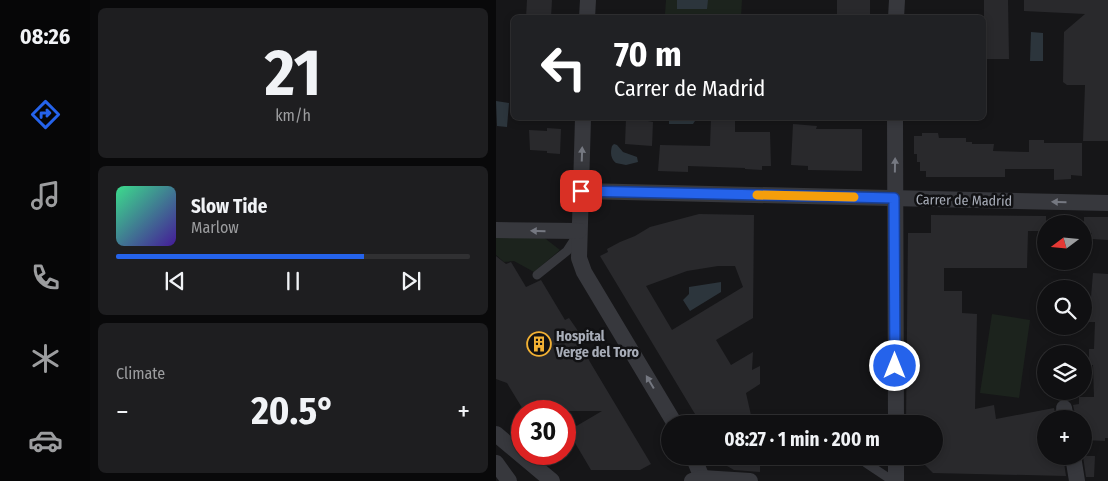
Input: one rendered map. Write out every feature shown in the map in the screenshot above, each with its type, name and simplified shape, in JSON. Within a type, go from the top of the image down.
[{"type":"street","points":[[587,15],[588,0]]},
{"type":"street","points":[[896,15],[897,0]]},
{"type":"street","points":[[583,120],[579,258],[584,272],[670,415]]},
{"type":"street","points":[[895,120],[896,415]]},
{"type":"street","name":"Carrer de Madrid","points":[[581,191],[1108,203]]},
{"type":"street","points":[[496,230],[579,232]]},
{"type":"street","points":[[496,434],[552,481]]},
{"type":"street","points":[[496,463],[508,481]]},
{"type":"street","points":[[694,465],[697,480],[750,481]]},
{"type":"street","points":[[895,481],[896,465]]},
{"type":"street","points":[[1074,465],[1077,481]]},
{"type":"lane","points":[[537,275],[567,251],[579,232]]},
{"type":"lane","points":[[869,465],[895,481]]},
{"type":"shaded area","points":[[666,0],[742,0],[741,15],[665,14]]},
{"type":"shaded area","points":[[677,0],[708,0],[707,9],[677,9]]},
{"type":"shaded area","points":[[1031,32],[1043,33],[1043,61],[1030,61]]},
{"type":"shaded area","points":[[496,101],[509,103],[507,127],[497,126]]},
{"type":"shaded area","points":[[669,120],[696,120],[693,124],[669,124]]},
{"type":"shaded area","points":[[614,144],[623,152],[637,157],[638,162],[626,165],[616,163],[611,153]]},
{"type":"shaded area","points":[[542,236],[560,250],[534,272],[514,261],[504,262],[496,255],[496,237]]},
{"type":"shaded area","points":[[721,282],[721,292],[690,311],[683,300],[689,294],[689,287]]},
{"type":"shaded area","points":[[992,314],[1030,320],[1019,398],[980,393]]},
{"type":"building","points":[[527,0],[552,0],[551,15],[526,15]]},
{"type":"building","points":[[837,0],[870,0],[870,15],[837,15]]},
{"type":"building","points":[[984,0],[1008,0],[1009,59],[986,59],[986,15],[984,15]]},
{"type":"building","points":[[1024,0],[1108,0],[1108,141],[1083,141],[1085,85],[1067,85],[1063,82],[1064,32],[1085,14],[1024,11]]},
{"type":"building","points":[[626,120],[648,120],[653,122],[652,146],[625,144]]},
{"type":"building","points":[[711,120],[735,120],[735,132],[770,132],[771,166],[762,166],[762,170],[688,166],[688,172],[658,171],[660,145],[710,146]]},
{"type":"building","points":[[793,124],[817,126],[816,129],[862,129],[862,171],[808,170],[808,166],[791,165]]},
{"type":"building","points":[[547,128],[561,129],[560,154],[530,150],[529,130],[547,131]]},
{"type":"building","points":[[922,133],[938,133],[939,138],[966,138],[966,142],[972,142],[972,144],[994,144],[993,151],[1029,152],[1029,140],[1044,140],[1044,143],[1082,143],[1082,176],[1071,175],[1071,179],[1054,180],[1054,169],[1005,169],[1005,177],[926,177],[926,171],[920,171],[920,162],[917,162],[917,154],[914,154],[914,136],[922,136]]},
{"type":"building","points":[[699,214],[754,215],[753,318],[716,340],[731,365],[753,352],[752,370],[760,366],[760,384],[746,393],[751,415],[696,415],[600,256],[608,252],[607,249],[650,227]],"holes":[[[718,266],[735,266],[743,287],[672,330],[646,286],[687,271]]]},
{"type":"building","points":[[931,215],[1037,216],[1037,231],[1028,231],[1027,268],[944,268],[944,291],[962,291],[962,313],[977,314],[975,409],[994,405],[996,419],[1037,411],[1037,465],[1064,465],[1066,476],[933,473],[925,465],[943,465],[943,415],[906,415],[908,233],[931,233]]},
{"type":"building","points":[[1092,217],[1108,217],[1108,240],[1092,239]]},
{"type":"building","name":"Hospital Verge del Toro","points":[[496,256],[506,264],[511,262],[526,287],[541,280],[565,320],[569,318],[585,343],[581,345],[590,362],[651,464],[640,470],[591,470],[576,445],[576,426],[602,411],[576,411],[576,400],[517,400],[507,383],[496,379]]},
{"type":"building","points":[[1093,273],[1108,274],[1108,438],[1105,438],[1105,441],[1092,440],[1092,410],[1074,410],[1073,405],[1079,404],[1079,400],[1092,400],[1092,397],[1094,397],[1092,349],[1094,349],[1095,322],[1092,322]]},
{"type":"building","points":[[1092,456],[1095,456],[1094,477],[1086,477],[1084,465],[1092,465]]},
{"type":"building","points":[[725,465],[760,465],[760,472],[734,470]]},
{"type":"slow traffic","points":[[757,195],[854,197]]},
{"type":"place","name":"Hospital Verge del Toro","points":[[539,344]]},
{"type":"route","points":[[581,191],[894,198],[895,366]]}]
